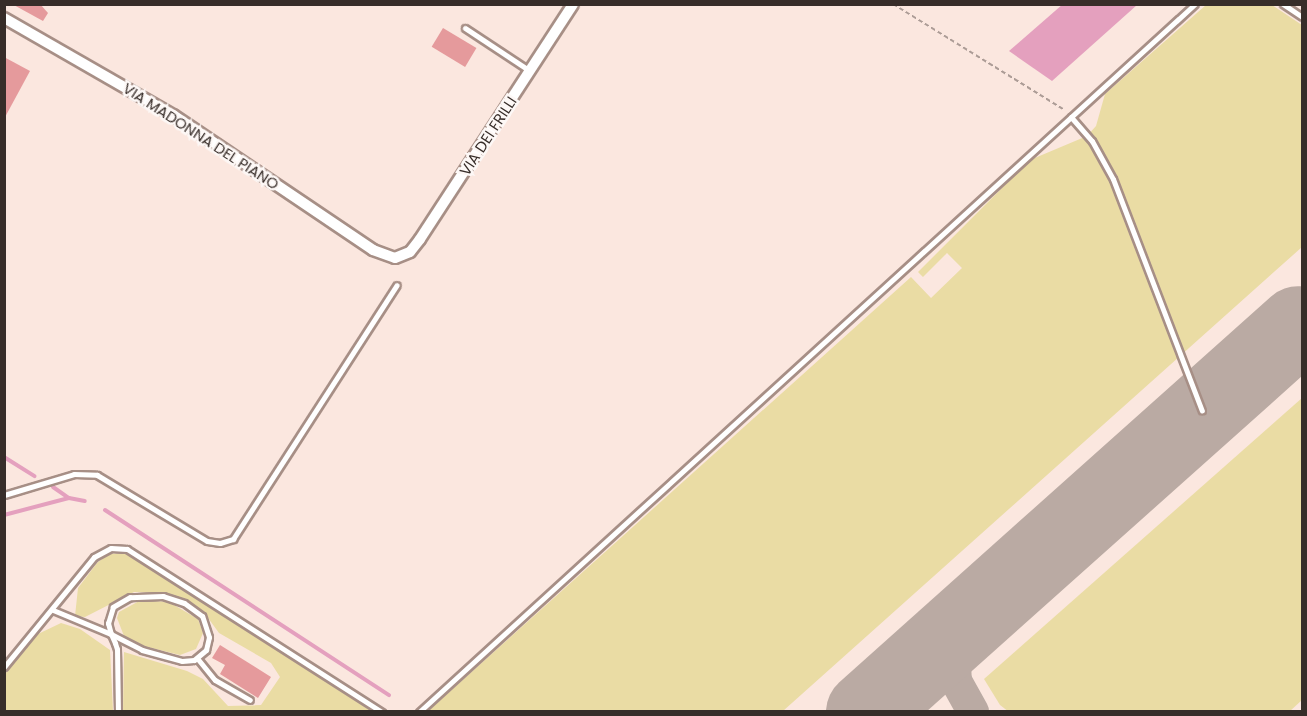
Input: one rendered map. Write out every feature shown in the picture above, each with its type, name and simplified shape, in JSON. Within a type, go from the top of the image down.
[{"type":"street","name":"VIA DEI FRILLI","points":[[394,258],[415,246],[573,4]]},
{"type":"street","name":"VIA MADONNA DEL PIANO","points":[[4,18],[173,115],[373,250],[394,258]]},
{"type":"lane","points":[[419,711],[899,279],[1195,4]]},
{"type":"lane","points":[[1283,4],[1302,17]]},
{"type":"lane","points":[[465,28],[530,71]]},
{"type":"lane","points":[[1071,117],[1092,141],[1113,179],[1202,411]]},
{"type":"lane","points":[[4,495],[83,473],[104,476],[207,541],[220,543],[233,539],[397,285]]},
{"type":"lane","points":[[4,667],[94,557],[111,548],[127,549],[382,711]]},
{"type":"lane","points":[[52,610],[111,634],[155,654],[182,661],[197,658],[208,644],[206,623],[195,609],[172,598],[140,595],[121,601],[110,611],[108,623],[111,634],[118,656],[118,711]]},
{"type":"lane","points":[[197,658],[215,680],[250,700]]},
{"type":"path","points":[[892,4],[1063,109]]},
{"type":"shaded area","points":[[1063,4],[1137,5],[1052,81],[1009,51]]},
{"type":"shaded area","points":[[1206,5],[1272,5],[1302,25],[1302,247],[783,711],[427,712],[911,277],[931,298],[962,268],[947,253],[923,277],[918,272],[1030,160],[1087,136],[1096,126],[1105,94]]},
{"type":"shaded area","points":[[1302,398],[1302,700],[1289,712],[1009,712],[1000,705],[984,679]]},
{"type":"shaded area","points":[[127,553],[376,711],[123,711],[124,652],[187,671],[203,679],[228,706],[261,705],[280,677],[271,663],[219,633],[203,611],[166,593],[134,592],[85,617],[75,616],[78,588],[97,563],[108,554]]},
{"type":"shaded area","points":[[141,600],[169,602],[198,619],[203,633],[196,649],[180,655],[139,645],[124,636],[117,618],[119,612]]},
{"type":"shaded area","points":[[61,623],[80,629],[110,650],[113,711],[5,711],[5,674],[38,634]]},
{"type":"building","points":[[12,4],[40,4],[48,13],[43,21]]},
{"type":"building","points":[[443,28],[476,48],[465,67],[432,47]]},
{"type":"building","points":[[4,57],[30,71],[4,119]]},
{"type":"building","points":[[220,645],[271,677],[258,698],[220,674],[225,665],[212,658]]},
{"type":"waterway","points":[[4,457],[34,476]]},
{"type":"waterway","points":[[53,487],[69,498],[85,501]]},
{"type":"waterway","points":[[4,515],[69,498]]},
{"type":"waterway","points":[[105,510],[389,695]]},
{"type":"taxiway","points":[[1258,361],[1302,330]]},
{"type":"taxiway","points":[[968,620],[955,664],[956,681],[973,712]]},
{"type":"runway","points":[[866,712],[1298,326]]}]
